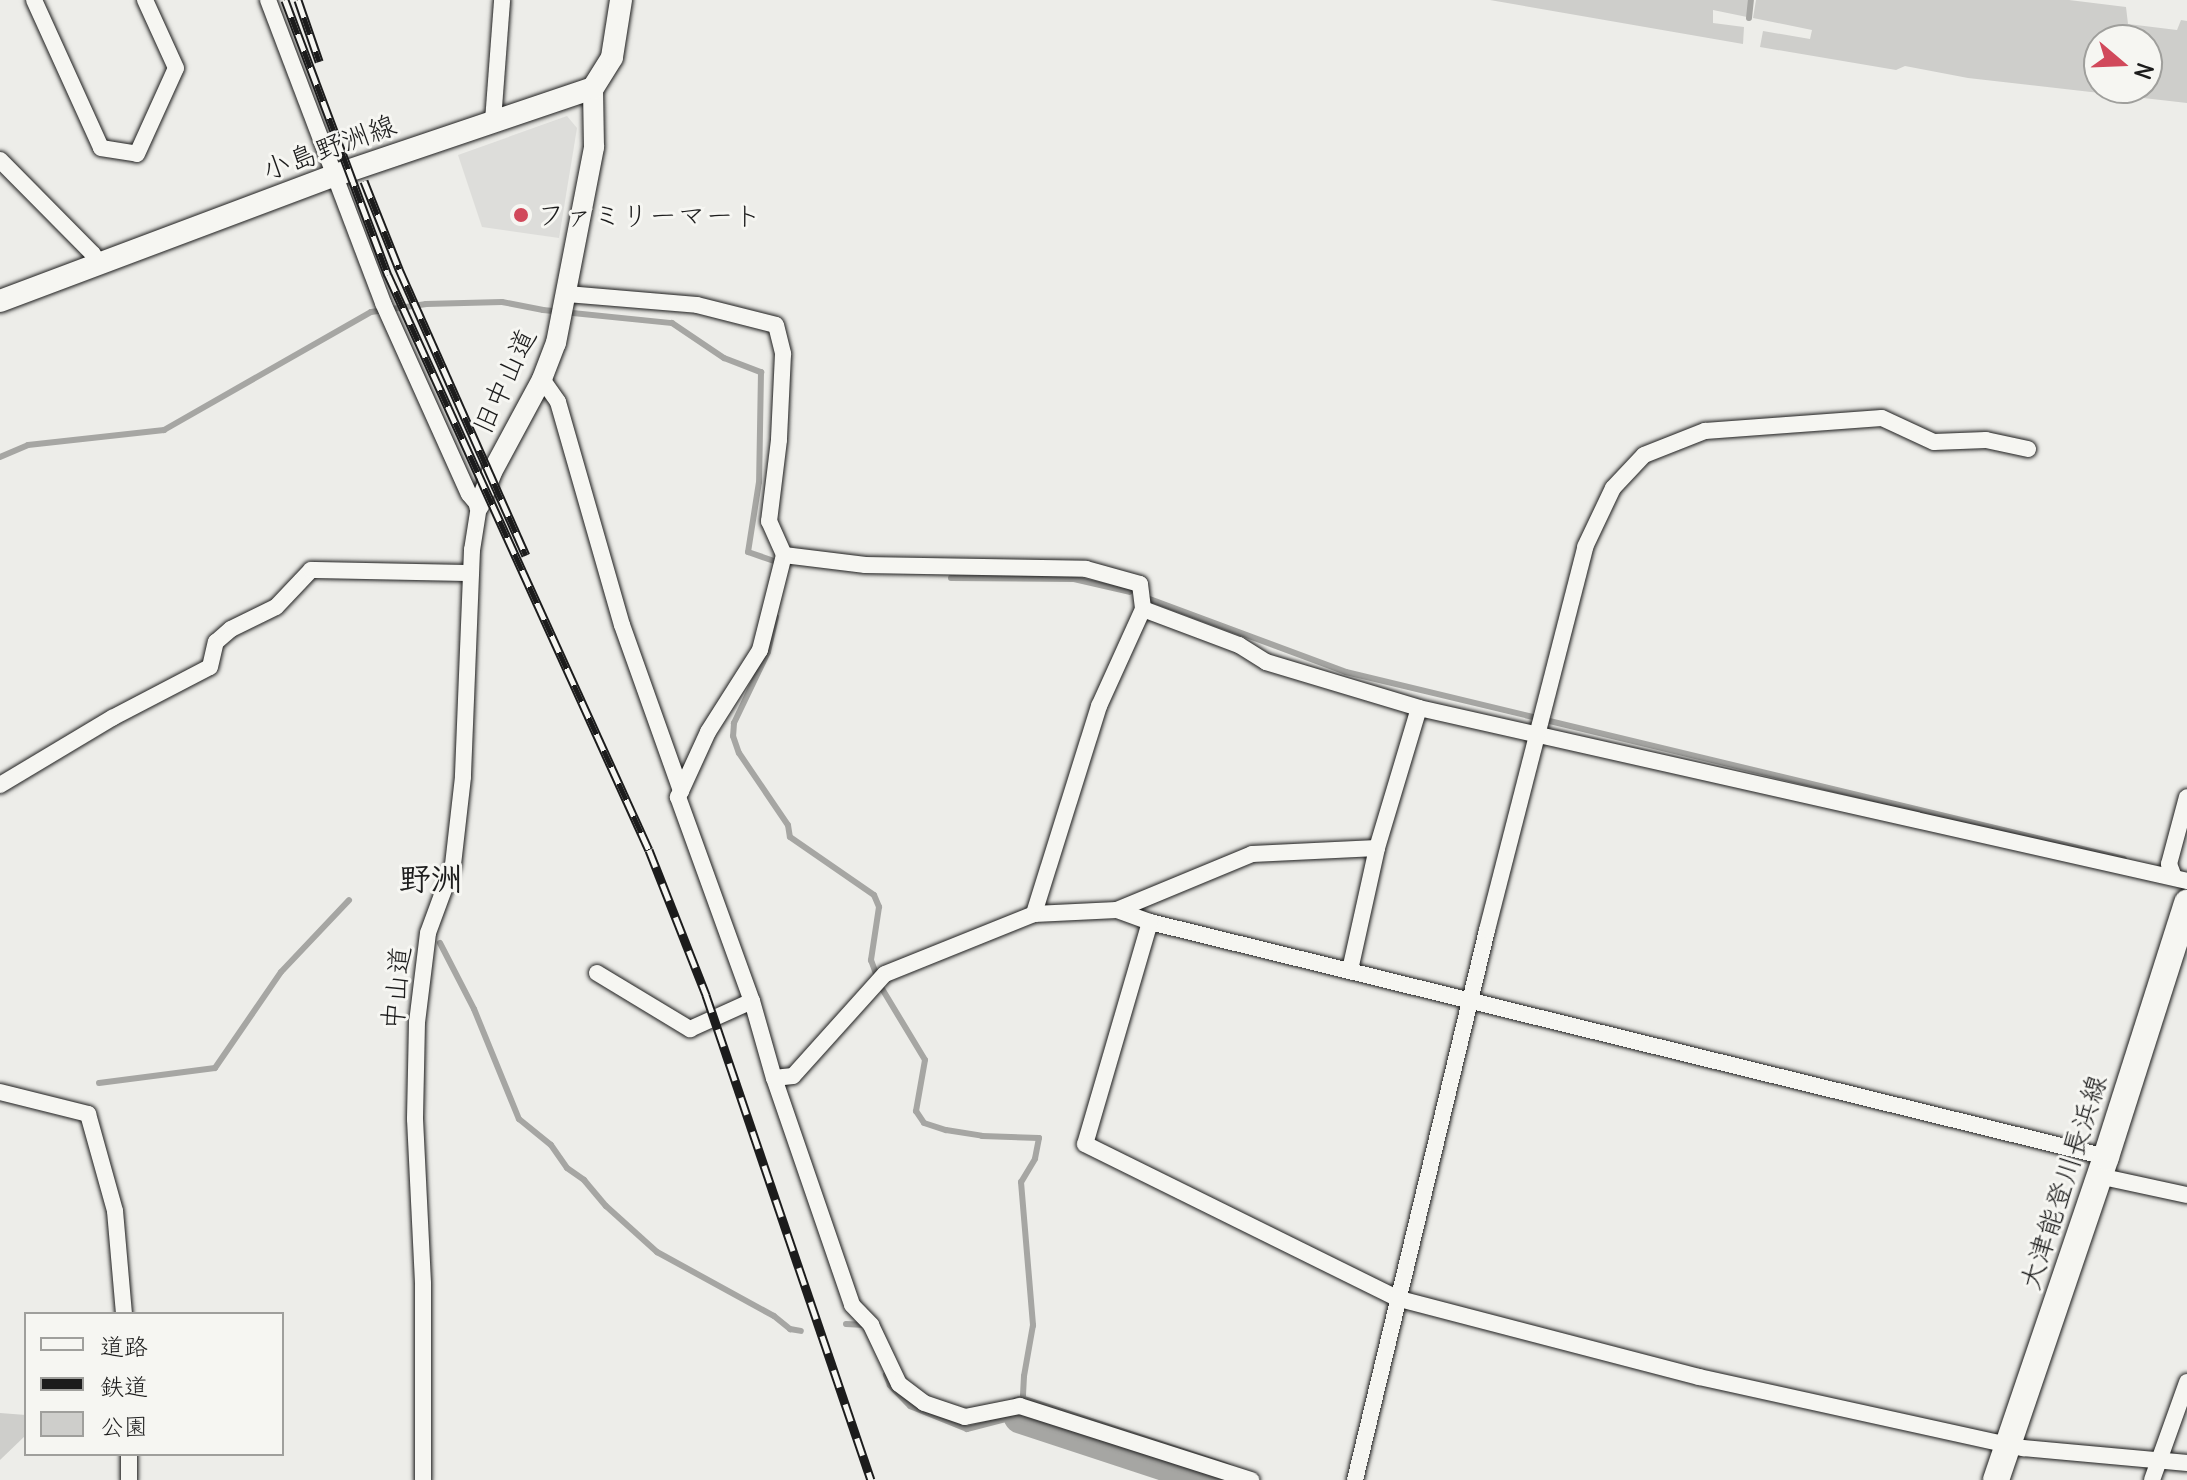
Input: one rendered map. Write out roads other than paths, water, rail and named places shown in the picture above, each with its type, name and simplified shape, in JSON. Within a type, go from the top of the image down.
[{"type":"main road","points":[[593,88],[612,57],[621,0]]},
{"type":"main road","name":"小島野洲線","points":[[0,301],[336,175],[593,88]]},
{"type":"main road","name":"大津能登川長浜線","points":[[1996,1480],[2103,1166],[2187,903]]},
{"type":"street","points":[[34,0],[101,148],[137,154],[176,68],[145,0]]},
{"type":"street","points":[[268,0],[386,309],[469,494],[479,506]]},
{"type":"street","points":[[493,121],[502,0]]},
{"type":"street","name":"旧中山道","points":[[479,506],[505,445],[542,379],[564,306],[594,147],[593,88]]},
{"type":"street","points":[[0,160],[93,254],[98,265]]},
{"type":"street","points":[[564,306],[697,305],[776,325],[783,354],[779,440],[769,521],[783,562],[760,650],[708,732],[678,797],[752,1001],[774,1078],[852,1305],[871,1325],[899,1384],[924,1403],[965,1417],[1020,1406],[1251,1480]]},
{"type":"street","points":[[542,379],[558,402],[622,625],[681,791]]},
{"type":"street","points":[[1355,1480],[1396,1298],[1585,547],[1613,488],[1644,455],[1705,431],[1882,418],[1934,442],[1986,440],[2028,449]]},
{"type":"street","name":"中山道","points":[[423,1480],[426,1406],[415,1119],[417,1022],[428,933],[453,865],[463,777],[471,573],[479,506]]},
{"type":"street","points":[[783,562],[1086,569],[1140,584],[1143,609],[1099,706],[1034,914]]},
{"type":"street","points":[[0,785],[112,718],[210,667],[216,642],[231,629],[276,607],[311,570],[471,573]]},
{"type":"street","points":[[1143,609],[1239,645],[1266,662],[1419,708],[1540,723],[1842,806],[2180,879]]},
{"type":"street","points":[[1350,970],[1377,848],[1419,708]]},
{"type":"street","points":[[2180,879],[2169,864],[2187,797]]},
{"type":"street","points":[[774,1078],[793,1076],[877,980],[1034,914],[1117,910],[1252,854],[1377,848]]},
{"type":"street","points":[[1117,910],[1150,922],[1350,970],[2103,1166],[2187,1195]]},
{"type":"street","points":[[1150,922],[1085,1144],[1396,1298],[1699,1377],[2009,1444],[2187,1463]]},
{"type":"street","points":[[597,973],[690,1029],[752,1001]]},
{"type":"street","points":[[0,1092],[88,1114],[115,1211],[124,1312]]},
{"type":"street","points":[[2152,1480],[2187,1382]]},
{"type":"street","points":[[129,1456],[129,1480]]},
{"type":"waterway","points":[[1749,18],[1751,0]]},
{"type":"waterway","points":[[0,457],[28,445],[164,430],[371,312],[426,304],[502,302],[543,310],[672,323],[724,358],[761,372],[759,482],[748,552],[782,564]]},
{"type":"waterway","points":[[951,578],[1074,579],[1130,592]]},
{"type":"waterway","points":[[1147,598],[1346,672],[2124,859]]},
{"type":"waterway","points":[[776,617],[768,652],[734,723],[733,736],[739,753],[788,825],[790,837],[874,895],[879,907],[871,960],[881,987],[925,1060],[916,1111],[924,1123],[946,1130],[982,1136],[1039,1138],[1035,1159],[1021,1182],[1033,1325],[1024,1376],[1022,1415],[967,1429],[910,1406],[890,1385],[886,1375]]},
{"type":"waterway","points":[[99,1083],[215,1068],[281,972],[349,900]]},
{"type":"waterway","points":[[440,943],[474,1009],[519,1119],[551,1145],[567,1168],[584,1180],[606,1206],[657,1252],[774,1316],[790,1329],[801,1331]]},
{"type":"waterway","points":[[846,1324],[865,1325]]},
{"type":"waterway","points":[[1022,1415],[1220,1480]]},
{"type":"railway","points":[[285,0],[388,275],[649,850],[706,995],[871,1480]]},
{"type":"railway","points":[[298,0],[319,61]]},
{"type":"railway","points":[[364,181],[399,269],[526,555]]},
{"type":"place","name":"ファミリーマート","points":[[521,215]]},
{"type":"district","name":"野洲","points":[[431,879]]}]
